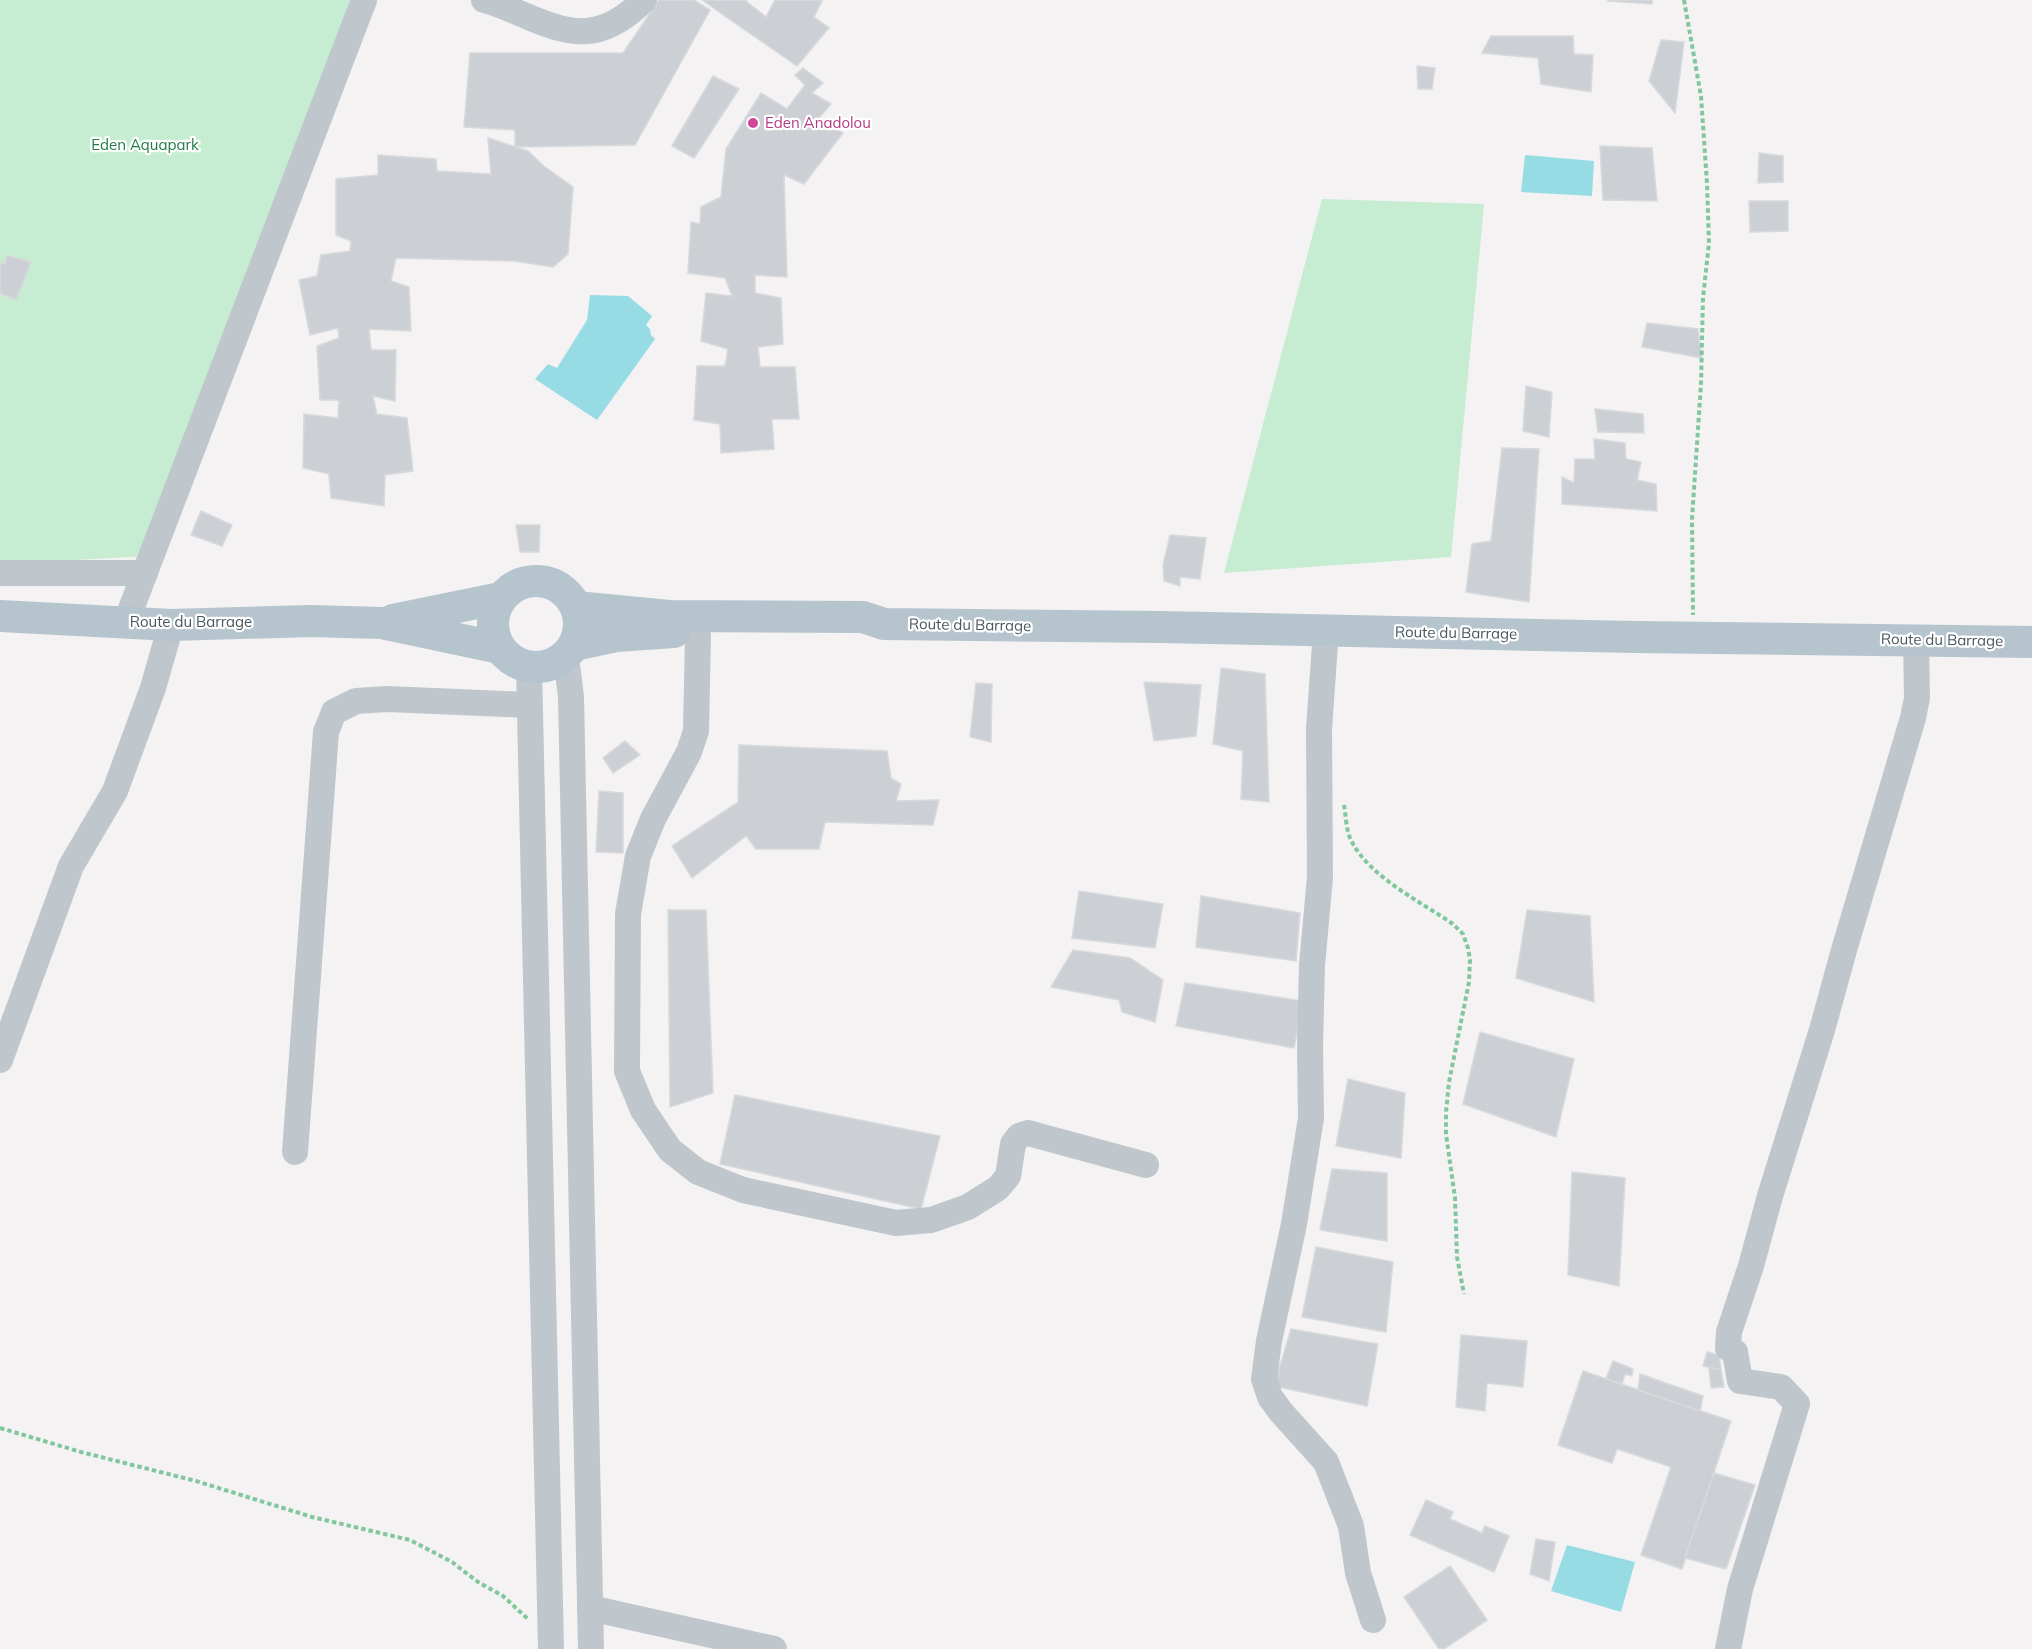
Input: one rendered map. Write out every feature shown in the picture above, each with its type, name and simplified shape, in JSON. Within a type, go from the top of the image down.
[{"type":"main road","name":"Route du Barrage","points":[[382,623],[501,598],[523,582],[538,580],[555,585],[567,594],[576,607],[669,616],[863,617],[880,624],[2032,642]]},
{"type":"main road","points":[[500,648],[495,642],[492,623],[495,608],[501,598]]},
{"type":"main road","points":[[570,650],[580,626],[576,607]]},
{"type":"main road","name":"Route du Barrage","points":[[0,616],[171,625],[311,621],[382,623],[500,648],[504,655],[517,664],[536,668],[554,664],[570,650],[636,634],[667,632],[847,635],[871,632],[880,624]]},
{"type":"street","points":[[126,622],[364,0]]},
{"type":"street","points":[[484,0],[555,27],[583,33],[614,24],[644,0]]},
{"type":"street","points":[[0,573],[145,573]]},
{"type":"street","points":[[0,1060],[71,867],[115,791],[153,688],[171,625]]},
{"type":"street","points":[[1326,630],[1319,729],[1320,878],[1312,965],[1311,1118],[1294,1224],[1269,1341],[1264,1379],[1270,1397],[1281,1412],[1326,1462],[1351,1526],[1358,1573],[1373,1620]]},
{"type":"street","points":[[698,634],[696,731],[689,752],[653,819],[638,856],[628,914],[627,1071],[644,1110],[670,1150],[698,1172],[742,1190],[896,1223],[932,1220],[968,1207],[998,1188],[1008,1176],[1013,1144],[1019,1136],[1028,1133],[1146,1165]]},
{"type":"street","points":[[1728,1649],[1740,1589],[1797,1404],[1781,1387],[1740,1382],[1735,1352],[1728,1348],[1729,1332],[1751,1266],[1914,718],[1917,698],[1916,640]]},
{"type":"street","points":[[570,650],[591,1649]]},
{"type":"street","points":[[530,667],[529,705],[551,1644]]},
{"type":"street","points":[[295,1152],[326,732],[334,712],[356,701],[387,699],[529,705]]},
{"type":"street","points":[[590,1608],[774,1649]]},
{"type":"path","points":[[1684,0],[1701,96],[1707,183],[1708,243],[1703,298],[1701,384],[1692,519],[1694,636]]},
{"type":"path","points":[[1344,803],[1350,839],[1361,856],[1376,871],[1453,924],[1463,934],[1468,948],[1469,981],[1449,1082],[1446,1112],[1446,1134],[1455,1198],[1457,1257],[1464,1294]]},
{"type":"path","points":[[0,1428],[81,1452],[196,1481],[312,1517],[410,1540],[452,1562],[478,1582],[503,1596],[551,1644]]},
{"type":"green space","name":"Eden Aquapark","points":[[0,0],[353,0],[148,556],[0,564]]},
{"type":"green space","points":[[1322,199],[1484,204],[1451,557],[1224,573]]},
{"type":"water","points":[[1525,155],[1594,161],[1592,196],[1521,192]]},
{"type":"water","points":[[590,295],[628,296],[652,316],[646,325],[655,339],[597,420],[535,379],[548,364],[557,368],[587,320]]},
{"type":"water","points":[[1567,1545],[1635,1562],[1621,1612],[1551,1591]]},
{"type":"building","points":[[659,0],[694,0],[710,10],[635,145],[515,147],[515,130],[464,127],[470,53],[623,53]]},
{"type":"building","points":[[702,0],[747,0],[766,17],[775,0],[820,0],[822,1],[814,17],[829,28],[797,66]]},
{"type":"building","points":[[1652,0],[1652,4],[1608,1]]},
{"type":"building","points":[[1491,36],[1573,36],[1574,54],[1593,55],[1591,92],[1541,84],[1538,58],[1482,53]]},
{"type":"building","points":[[1661,40],[1684,42],[1675,113],[1649,81]]},
{"type":"building","points":[[1417,66],[1435,68],[1432,89],[1418,89]]},
{"type":"building","points":[[803,68],[823,83],[812,93],[831,104],[819,118],[843,133],[804,184],[784,175],[787,277],[755,275],[755,293],[781,298],[783,344],[758,347],[760,367],[795,367],[799,419],[772,419],[774,449],[721,453],[720,424],[694,420],[697,366],[725,366],[728,349],[701,341],[706,293],[732,296],[725,278],[688,273],[691,222],[700,224],[701,207],[721,197],[726,149],[761,93],[787,109],[805,85],[795,75]]},
{"type":"building","points":[[713,76],[739,89],[694,158],[672,146]]},
{"type":"building","points":[[488,138],[528,151],[545,167],[573,187],[568,254],[553,267],[514,261],[396,258],[391,281],[409,287],[411,331],[369,329],[371,350],[396,350],[395,401],[373,396],[377,414],[407,418],[413,471],[385,475],[384,506],[331,498],[329,474],[303,468],[304,414],[338,418],[339,400],[320,400],[317,346],[339,338],[338,328],[310,335],[299,280],[317,276],[321,255],[350,251],[351,241],[336,235],[336,179],[378,175],[378,155],[436,159],[437,171],[491,174]]},
{"type":"building","points":[[1600,146],[1652,148],[1657,201],[1603,200]]},
{"type":"building","points":[[1759,153],[1783,156],[1783,182],[1758,183]]},
{"type":"building","points":[[1749,201],[1788,201],[1788,231],[1750,232]]},
{"type":"building","points":[[7,255],[31,262],[16,300],[0,293],[0,263],[5,264]]},
{"type":"building","points":[[1647,323],[1698,329],[1702,358],[1642,347]]},
{"type":"building","points":[[1526,386],[1552,392],[1549,437],[1523,431]]},
{"type":"building","points":[[1595,409],[1643,414],[1644,433],[1598,432]]},
{"type":"building","points":[[1594,439],[1625,443],[1626,459],[1641,462],[1637,480],[1656,484],[1657,511],[1562,504],[1562,477],[1574,483],[1575,459],[1595,459]]},
{"type":"building","points":[[1502,448],[1539,449],[1529,602],[1466,592],[1472,544],[1491,541]]},
{"type":"building","points":[[201,511],[232,525],[222,546],[191,535]]},
{"type":"building","points":[[516,525],[540,525],[539,552],[520,552]]},
{"type":"building","points":[[1170,535],[1206,538],[1200,579],[1180,577],[1180,586],[1164,581],[1163,565]]},
{"type":"building","points":[[1221,668],[1265,674],[1269,802],[1241,799],[1243,751],[1213,744]]},
{"type":"building","points":[[1144,682],[1201,685],[1196,736],[1154,741]]},
{"type":"building","points":[[976,683],[992,684],[991,742],[970,737]]},
{"type":"building","points":[[625,741],[640,755],[613,773],[603,758]]},
{"type":"building","points":[[739,745],[887,751],[891,778],[901,784],[896,801],[939,800],[933,825],[825,822],[819,849],[756,849],[746,836],[692,878],[672,846],[738,802]]},
{"type":"building","points":[[599,791],[623,793],[623,853],[596,852]]},
{"type":"building","points":[[1079,891],[1163,904],[1155,948],[1072,938]]},
{"type":"building","points":[[1201,896],[1300,913],[1296,961],[1196,947]]},
{"type":"building","points":[[668,910],[706,910],[713,1093],[670,1107]]},
{"type":"building","points":[[1527,910],[1590,916],[1594,1002],[1516,978]]},
{"type":"building","points":[[1073,950],[1130,958],[1163,980],[1155,1022],[1122,1012],[1119,1000],[1051,987]]},
{"type":"building","points":[[1185,983],[1303,1001],[1294,1048],[1176,1026]]},
{"type":"building","points":[[1480,1032],[1574,1059],[1556,1137],[1463,1104]]},
{"type":"building","points":[[1348,1079],[1405,1093],[1401,1158],[1336,1146]]},
{"type":"building","points":[[735,1095],[940,1136],[921,1209],[720,1164]]},
{"type":"building","points":[[1332,1169],[1387,1173],[1387,1241],[1320,1230]]},
{"type":"building","points":[[1572,1172],[1625,1178],[1619,1286],[1568,1275]]},
{"type":"building","points":[[1316,1247],[1393,1262],[1386,1332],[1302,1317]]},
{"type":"building","points":[[1291,1329],[1378,1344],[1367,1406],[1274,1386]]},
{"type":"building","points":[[1461,1335],[1527,1341],[1523,1387],[1487,1383],[1485,1411],[1456,1407]]},
{"type":"building","points":[[1707,1352],[1719,1355],[1721,1370],[1703,1366]]},
{"type":"building","points":[[1613,1361],[1633,1369],[1632,1376],[1625,1374],[1622,1384],[1606,1379]]},
{"type":"building","points":[[1709,1367],[1721,1370],[1724,1387],[1711,1388]]},
{"type":"building","points":[[1583,1371],[1731,1421],[1682,1569],[1641,1555],[1671,1467],[1617,1449],[1612,1463],[1558,1445]]},
{"type":"building","points":[[1640,1374],[1703,1396],[1700,1411],[1638,1390]]},
{"type":"building","points":[[1714,1473],[1755,1485],[1726,1569],[1685,1558]]},
{"type":"building","points":[[1426,1500],[1453,1512],[1450,1519],[1482,1533],[1485,1526],[1509,1536],[1494,1572],[1410,1535]]},
{"type":"building","points":[[1536,1539],[1555,1542],[1549,1581],[1530,1574]]},
{"type":"building","points":[[1450,1566],[1487,1620],[1444,1649],[1439,1649],[1404,1597]]},
{"type":"place","name":"Eden Anadolou","points":[[753,123]]}]
